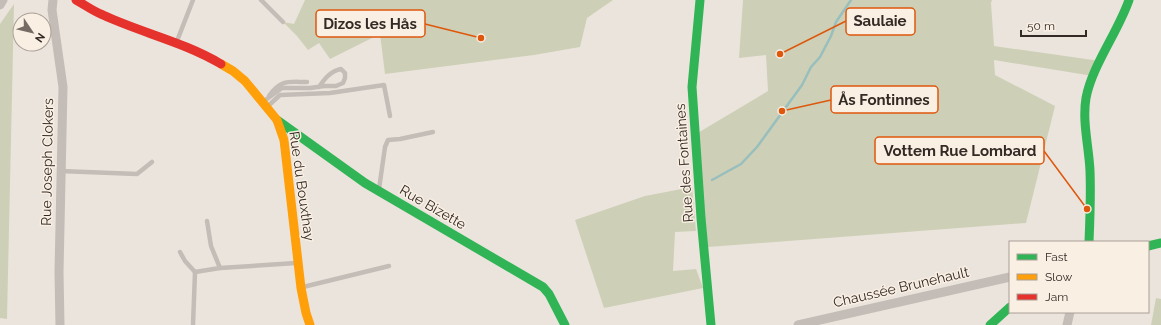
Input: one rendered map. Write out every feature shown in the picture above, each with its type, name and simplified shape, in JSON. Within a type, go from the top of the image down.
[{"type":"street","points":[[0,5],[3,0]]},
{"type":"street","name":"Rue Joseph Clokers","points":[[53,0],[52,10],[63,87],[60,171],[60,325]]},
{"type":"street","name":"Rue du Bouxthay","points":[[76,0],[102,15],[206,54],[233,71],[245,81],[265,103],[277,120],[284,140],[301,288],[310,325]]},
{"type":"street","name":"Rue des Fontaines","points":[[700,0],[692,87],[701,218],[711,325]]},
{"type":"street","points":[[1089,241],[1091,210],[1090,171],[1084,115],[1086,97],[1092,76],[1125,12],[1128,0]]},
{"type":"street","name":"Rue Bizette","points":[[277,120],[365,183],[543,287],[550,294],[565,325]]},
{"type":"street","points":[[1149,246],[1161,243]]},
{"type":"street","name":"Chaussée Brunehault","points":[[798,325],[1009,277]]},
{"type":"street","points":[[990,325],[1009,308]]},
{"type":"street","points":[[1067,325],[1070,313]]},
{"type":"lane","points":[[177,42],[193,0]]},
{"type":"lane","points":[[260,0],[282,22]]},
{"type":"lane","points":[[265,103],[282,88],[310,88],[336,86],[343,83],[345,73],[341,69],[334,71],[319,87]]},
{"type":"lane","points":[[265,103],[276,86],[284,82],[307,82]]},
{"type":"lane","points":[[265,103],[280,94],[330,93],[384,85],[390,116]]},
{"type":"lane","points":[[378,191],[385,147],[388,140],[433,132]]},
{"type":"lane","points":[[60,171],[137,174],[152,162]]},
{"type":"lane","points":[[207,221],[211,246],[220,268]]},
{"type":"lane","points":[[180,252],[185,261],[195,272],[193,325]]},
{"type":"lane","points":[[195,272],[220,268],[298,263]]},
{"type":"lane","points":[[301,288],[389,266]]},
{"type":"green space","points":[[305,0],[613,0],[587,18],[580,47],[534,55],[385,74],[380,34],[330,59],[319,43],[308,50],[283,22],[294,24]]},
{"type":"green space","points":[[743,0],[992,0],[994,46],[1100,61],[1093,76],[994,60],[995,75],[1055,106],[1026,223],[708,247],[696,134],[768,91],[766,55],[739,58]]},
{"type":"green space","points":[[14,4],[14,12],[12,12],[13,52],[7,319],[0,318],[0,24]]},
{"type":"green space","points":[[692,187],[696,231],[675,232],[673,271],[696,269],[703,288],[604,308],[575,220],[645,196]]},
{"type":"green space","points":[[1156,298],[1161,299],[1161,325],[1151,325]]},
{"type":"waterway","points":[[712,180],[741,164],[757,147],[802,85],[811,67],[820,57],[831,36],[836,22],[851,0]]},
{"type":"traffic: fast","points":[[700,0],[692,87],[701,218],[711,325]]},
{"type":"traffic: fast","points":[[1089,241],[1090,180],[1085,125],[1086,98],[1099,61],[1129,0]]},
{"type":"traffic: fast","points":[[277,120],[365,183],[543,287],[549,294],[565,325]]},
{"type":"traffic: fast","points":[[1149,246],[1161,243]]},
{"type":"traffic: fast","points":[[990,325],[1009,308]]},
{"type":"traffic: slow","points":[[221,64],[233,71],[245,81],[277,120],[284,140],[301,288],[310,325]]},
{"type":"traffic: jam","points":[[76,0],[92,10],[207,56],[221,64]]},
{"type":"place","name":"Dizos les Hås","points":[[481,38]]},
{"type":"place","name":"Saulaie","points":[[780,54]]},
{"type":"place","name":"Ås Fontinnes","points":[[782,111]]},
{"type":"place","name":"Vottem Rue Lombard","points":[[1087,209]]}]
